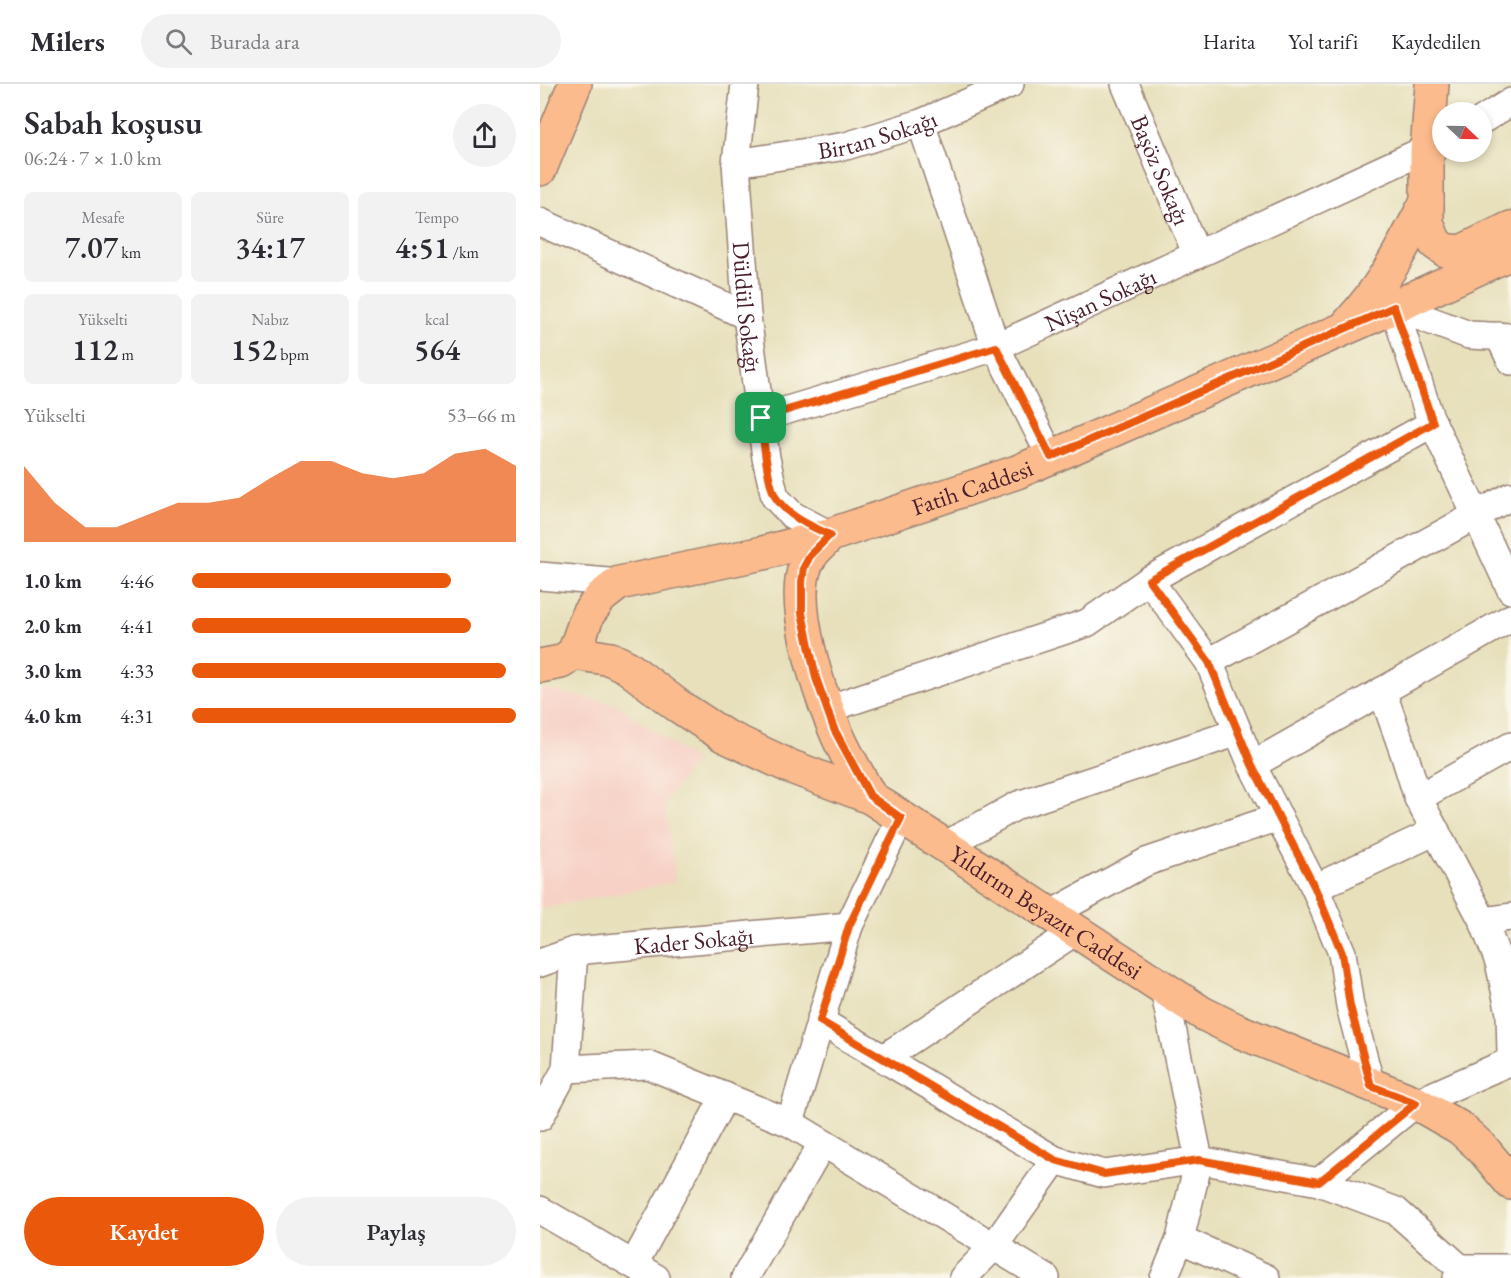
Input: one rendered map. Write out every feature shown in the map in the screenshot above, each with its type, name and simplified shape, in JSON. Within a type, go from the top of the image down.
[{"type":"main road","points":[[540,169],[575,84]]},
{"type":"main road","points":[[1432,84],[1433,102]]},
{"type":"main road","points":[[1433,162],[1427,201],[1427,223],[1436,243],[1445,250],[1461,252]]},
{"type":"main road","points":[[1341,330],[1367,304],[1387,275],[1427,201]]},
{"type":"main road","points":[[1394,307],[1419,275],[1430,267],[1511,228]]},
{"type":"main road","name":"Fatih Caddesi","points":[[619,583],[763,553],[830,535],[1017,472],[1394,307],[1511,253]]},
{"type":"main road","points":[[830,535],[811,554],[804,567],[802,613],[816,678],[831,719],[870,796]]},
{"type":"main road","points":[[540,666],[561,662],[574,652],[588,614],[601,597],[619,583]]},
{"type":"main road","name":"Yıldırım Beyazıt Caddesi","points":[[574,652],[611,660],[627,667],[677,705],[723,735],[789,766],[870,796],[1202,1013],[1236,1030],[1416,1103],[1460,1128],[1482,1148],[1511,1183]]},
{"type":"main road","points":[[789,766],[808,760],[822,750],[831,719]]},
{"type":"street","name":"Düldül Sokağı","points":[[745,84],[736,163],[747,316],[766,458],[775,496],[792,515],[830,535]]},
{"type":"street","name":"Birtan Sokağı","points":[[736,163],[846,146],[921,123],[1010,84]]},
{"type":"street","name":"Başöz Sokağı","points":[[1125,84],[1197,255]]},
{"type":"street","points":[[1492,114],[1511,102]]},
{"type":"street","points":[[921,123],[996,347],[1051,457]]},
{"type":"street","name":"Nişan Sokağı","points":[[761,418],[996,347],[1432,147]]},
{"type":"street","points":[[540,222],[747,316]]},
{"type":"street","points":[[1394,307],[1469,335],[1505,337],[1511,361]]},
{"type":"street","points":[[1394,307],[1433,423],[1511,590]]},
{"type":"street","points":[[831,719],[1088,623],[1149,580],[1433,423]]},
{"type":"street","points":[[1209,662],[1511,496]]},
{"type":"street","name":"Fatih Caddesi","points":[[540,576],[619,583]]},
{"type":"street","points":[[1149,580],[1209,662],[1252,765],[1315,888],[1342,953],[1350,1006],[1371,1086]]},
{"type":"street","points":[[1252,765],[1511,618]]},
{"type":"street","points":[[1382,691],[1418,798],[1483,921],[1499,962],[1510,1013],[1511,1054]]},
{"type":"street","points":[[944,846],[1018,806],[1238,732]]},
{"type":"street","points":[[1418,798],[1511,746]]},
{"type":"street","points":[[885,1057],[1146,862],[1279,817]]},
{"type":"street","points":[[790,1123],[849,926],[901,818]]},
{"type":"street","points":[[1315,888],[1436,831]]},
{"type":"street","points":[[1483,921],[1511,916]]},
{"type":"street","name":"Kader Sokağı","points":[[540,963],[574,951],[849,926]]},
{"type":"street","points":[[540,1117],[566,1069],[574,951]]},
{"type":"street","points":[[1164,989],[1199,1160],[1180,1239],[1164,1278]]},
{"type":"street","points":[[820,1021],[885,1057],[1055,1160],[1104,1174],[1199,1160],[1319,1182],[1396,1211],[1459,1273],[1511,1268]]},
{"type":"street","points":[[1319,1182],[1416,1103],[1511,1061]]},
{"type":"street","points":[[566,1069],[648,1065],[790,1123],[1046,1278]]},
{"type":"street","points":[[540,1210],[645,1271],[724,1096]]},
{"type":"street","points":[[745,1278],[822,1144]]},
{"type":"street","points":[[963,1278],[994,1246],[1055,1160]]},
{"type":"street","points":[[1180,1239],[1266,1278]]},
{"type":"shaded area","points":[[540,688],[616,704],[696,761],[665,802],[676,882],[540,909]]},
{"type":"route","points":[[1394,307],[1433,423],[1149,580],[1209,662],[1252,765],[1315,888],[1342,953],[1350,1006],[1371,1086],[1416,1103],[1319,1182],[1199,1160],[1104,1174],[1055,1160],[885,1057],[820,1021],[849,926],[901,818],[870,796],[834,729],[816,678],[802,613],[802,582],[804,567],[811,554],[830,535],[792,515],[775,496],[766,458],[761,418],[996,347],[1051,457],[1394,307]]}]
